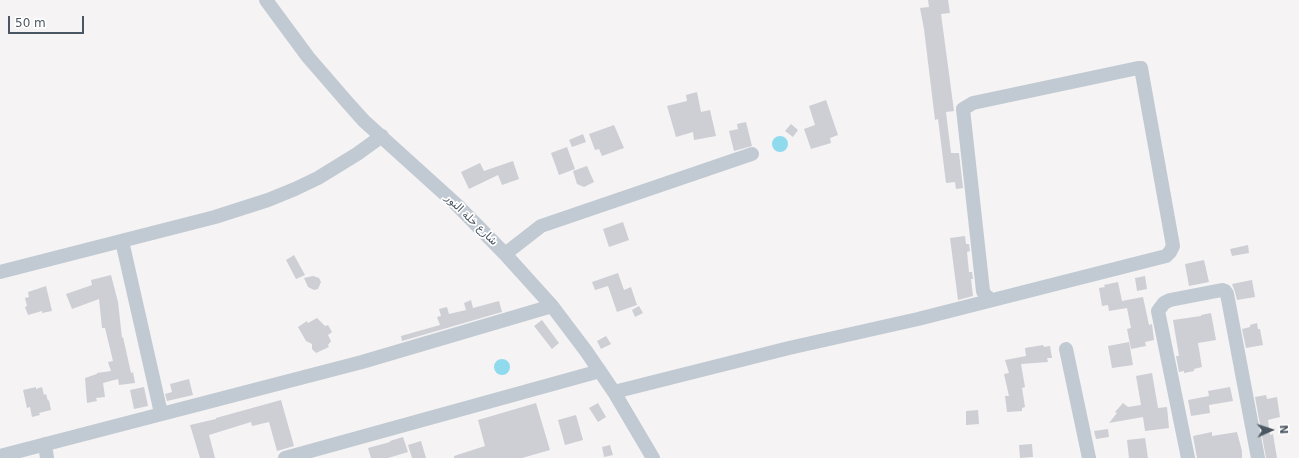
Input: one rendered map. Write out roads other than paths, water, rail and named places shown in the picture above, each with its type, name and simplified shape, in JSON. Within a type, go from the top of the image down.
[{"type":"street","name":"شارع خلة النور","points":[[266,0],[327,80],[355,112],[458,206],[506,254],[552,306],[568,326],[614,392],[653,458]]},
{"type":"street","points":[[614,392],[789,348],[918,319],[1166,256],[1173,246],[1141,68],[973,103],[963,109],[983,291],[991,300]]},
{"type":"street","points":[[0,272],[215,217],[268,200],[318,178],[357,154],[382,136]]},
{"type":"street","points":[[506,254],[541,226],[752,154]]},
{"type":"street","points":[[122,241],[161,413]]},
{"type":"street","points":[[1188,458],[1158,311],[1170,300],[1222,290],[1227,294],[1258,458]]},
{"type":"street","points":[[0,456],[46,451],[161,413],[362,362],[552,306]]},
{"type":"street","points":[[1066,349],[1088,458]]},
{"type":"street","points":[[285,458],[600,371]]},
{"type":"water","points":[[780,136],[787,141],[788,144],[783,151],[780,152],[773,147],[772,144],[777,137]]},
{"type":"water","points":[[502,359],[509,364],[510,367],[505,374],[502,375],[495,370],[494,367],[499,360]]}]
